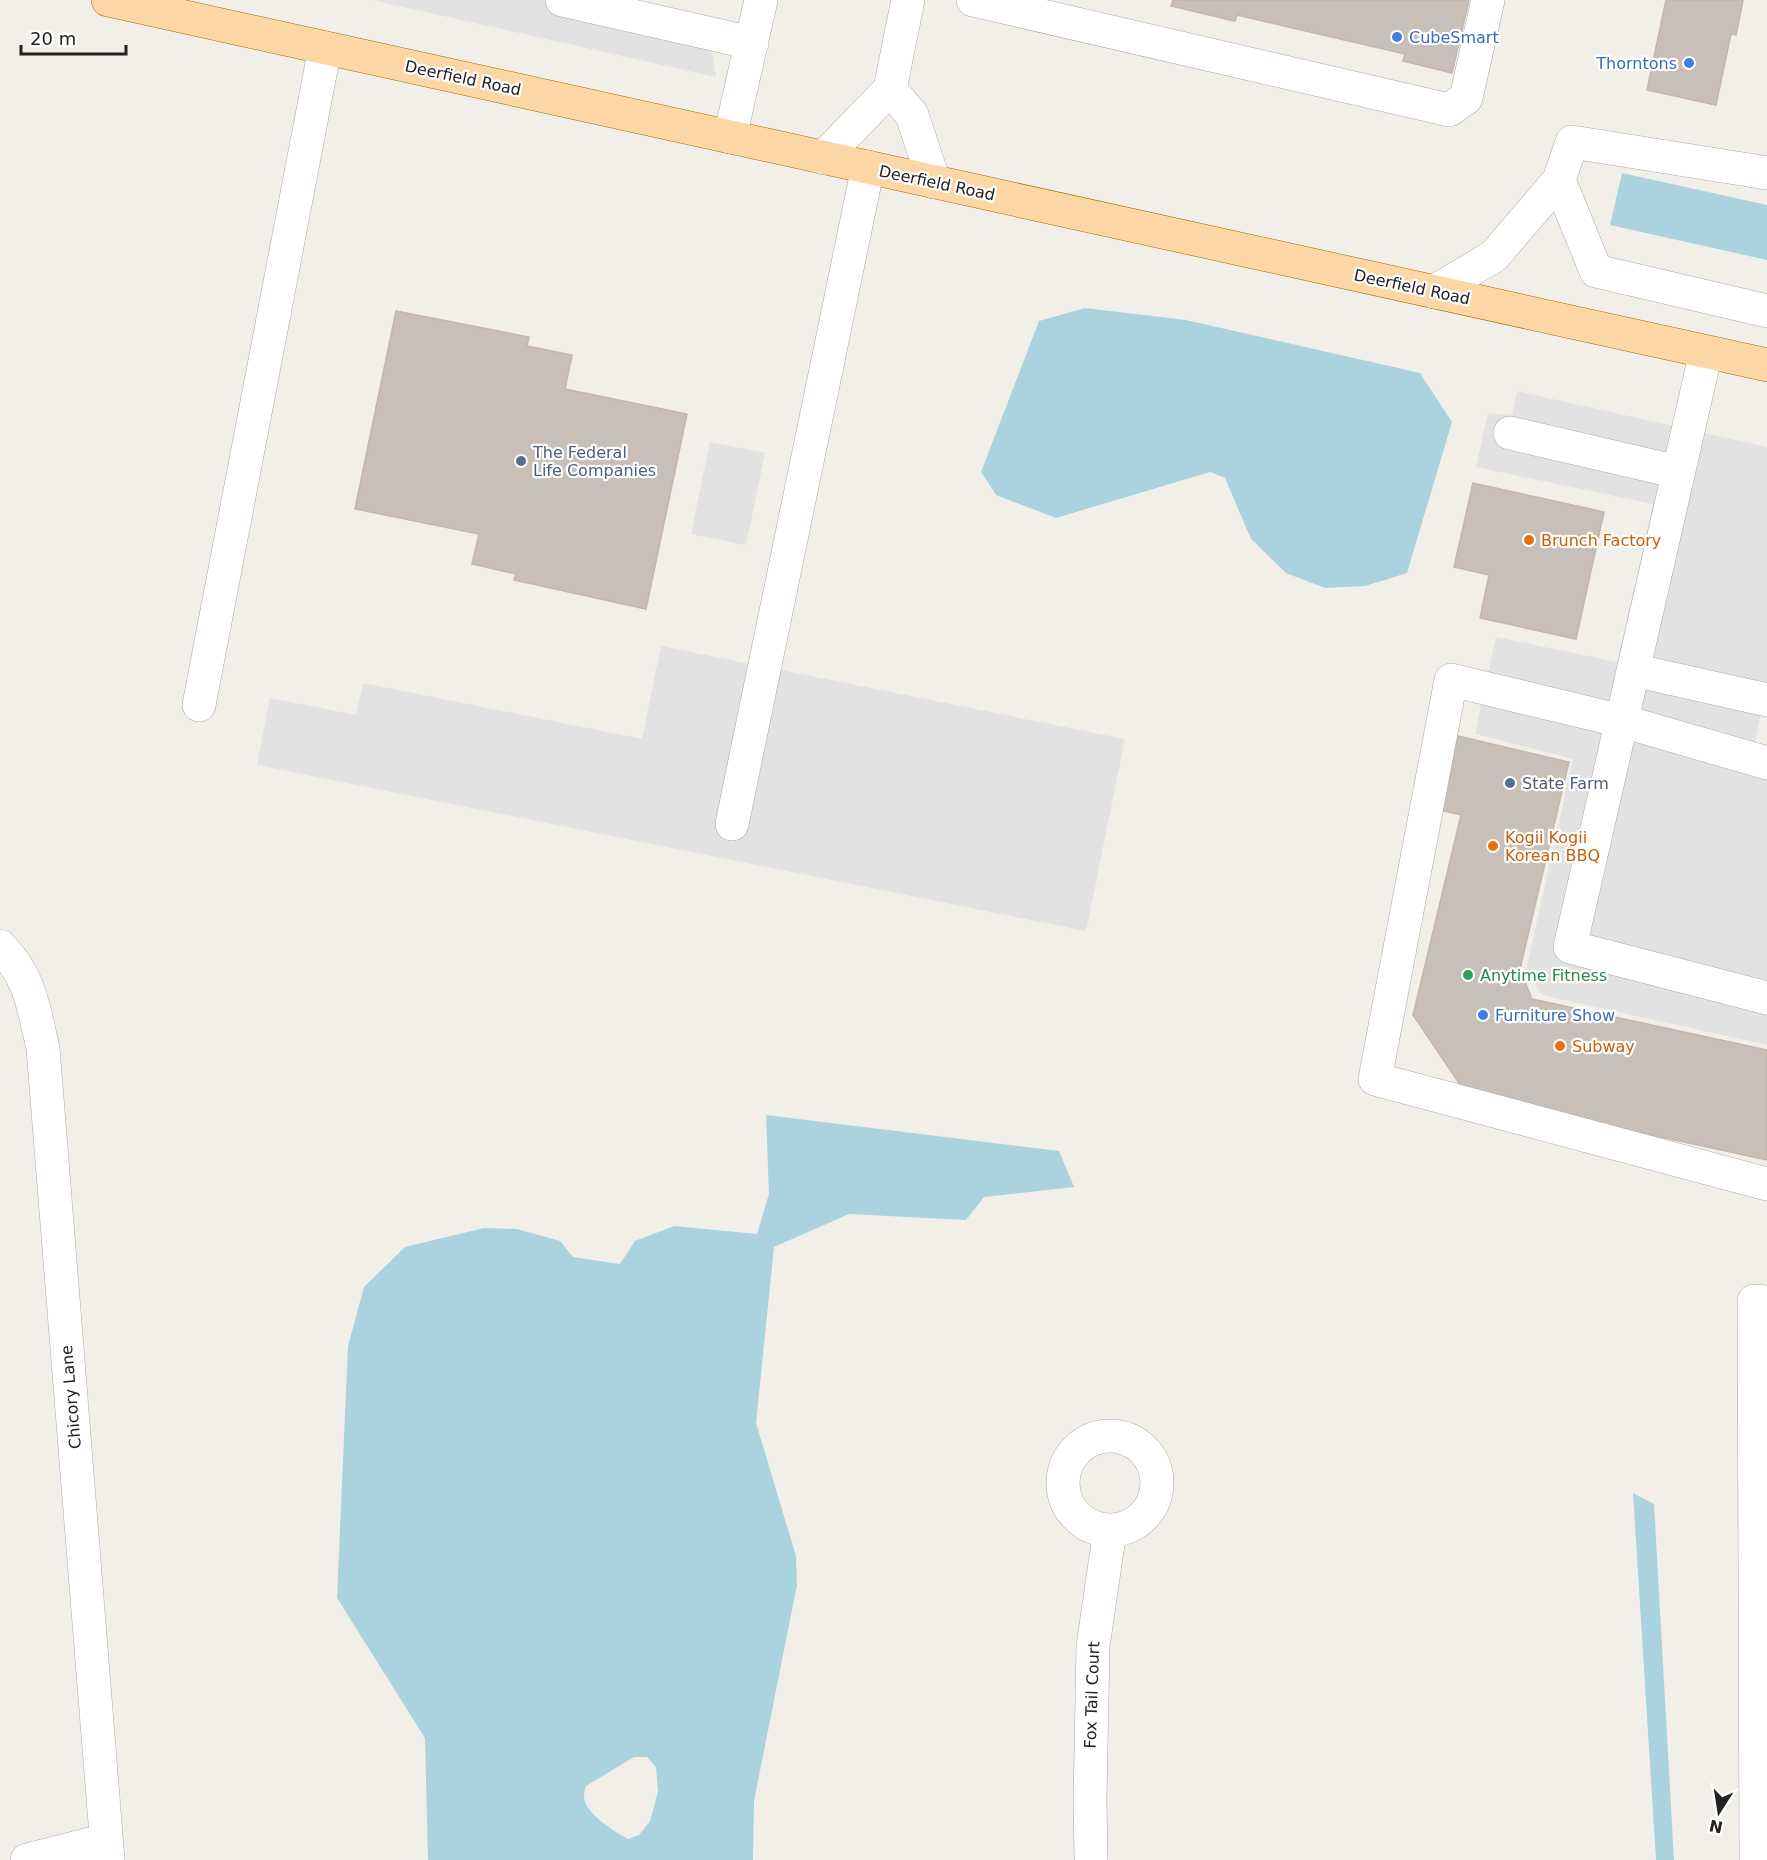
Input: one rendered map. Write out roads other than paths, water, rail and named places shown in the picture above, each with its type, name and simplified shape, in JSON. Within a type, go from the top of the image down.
[{"type":"main road","name":"Deerfield Road","points":[[108,0],[147,4],[325,48],[1767,365]]},
{"type":"street","points":[[562,0],[752,43]]},
{"type":"street","points":[[730,137],[761,0]]},
{"type":"street","points":[[823,158],[890,89],[908,0]]},
{"type":"street","points":[[973,0],[1449,111],[1466,98],[1488,0]]},
{"type":"street","points":[[199,705],[325,48]]},
{"type":"street","points":[[890,89],[912,116],[934,182]]},
{"type":"street","points":[[1434,292],[1494,256],[1558,180],[1572,142],[1767,173]]},
{"type":"street","points":[[732,824],[868,167]]},
{"type":"street","points":[[1558,180],[1596,271],[1767,311]]},
{"type":"street","points":[[1706,352],[1570,947],[1767,998]]},
{"type":"street","points":[[1510,433],[1678,472]]},
{"type":"street","points":[[1634,670],[1767,700]]},
{"type":"street","points":[[1767,763],[1622,721],[1451,680],[1375,1079],[1767,1184]]},
{"type":"street","name":"Chicory Lane","points":[[0,946],[13,959],[28,986],[43,1048],[107,1850]]},
{"type":"street","points":[[1756,1860],[1754,1301],[1767,1302]]},
{"type":"street","name":"Fox Tail Court","points":[[1091,1860],[1093,1646],[1110,1530]]},
{"type":"street","points":[[27,1860],[107,1850]]},
{"type":"water","points":[[1622,173],[1767,205],[1767,260],[1610,225]]},
{"type":"water","points":[[1085,308],[1186,320],[1420,373],[1452,422],[1407,573],[1365,586],[1325,588],[1286,573],[1251,539],[1225,478],[1210,472],[1056,518],[996,495],[981,472],[1039,321]]},
{"type":"water","points":[[766,1115],[1059,1151],[1074,1187],[984,1197],[966,1220],[849,1214],[774,1247],[756,1423],[796,1556],[797,1585],[754,1801],[753,1860],[428,1860],[425,1738],[337,1598],[348,1346],[364,1287],[405,1247],[484,1228],[517,1229],[560,1241],[573,1257],[620,1264],[635,1241],[674,1226],[757,1234],[769,1194]],"holes":[[[634,1757],[647,1757],[656,1767],[658,1792],[650,1821],[639,1835],[628,1839],[594,1815],[585,1802],[586,1786]]]},
{"type":"water","points":[[1633,1493],[1654,1504],[1674,1860],[1656,1860]]},
{"type":"place","name":"CubeSmart","points":[[1397,37]]},
{"type":"place","name":"Thorntons","points":[[1689,63]]},
{"type":"place","name":"The Federal Life Companies","points":[[521,461]]},
{"type":"place","name":"Brunch Factory","points":[[1529,540]]},
{"type":"place","name":"State Farm","points":[[1510,783]]},
{"type":"place","name":"Kogii Kogii Korean BBQ","points":[[1493,846]]},
{"type":"place","name":"Anytime Fitness","points":[[1468,975]]},
{"type":"place","name":"Furniture Show","points":[[1483,1015]]},
{"type":"place","name":"Subway","points":[[1560,1046]]}]
